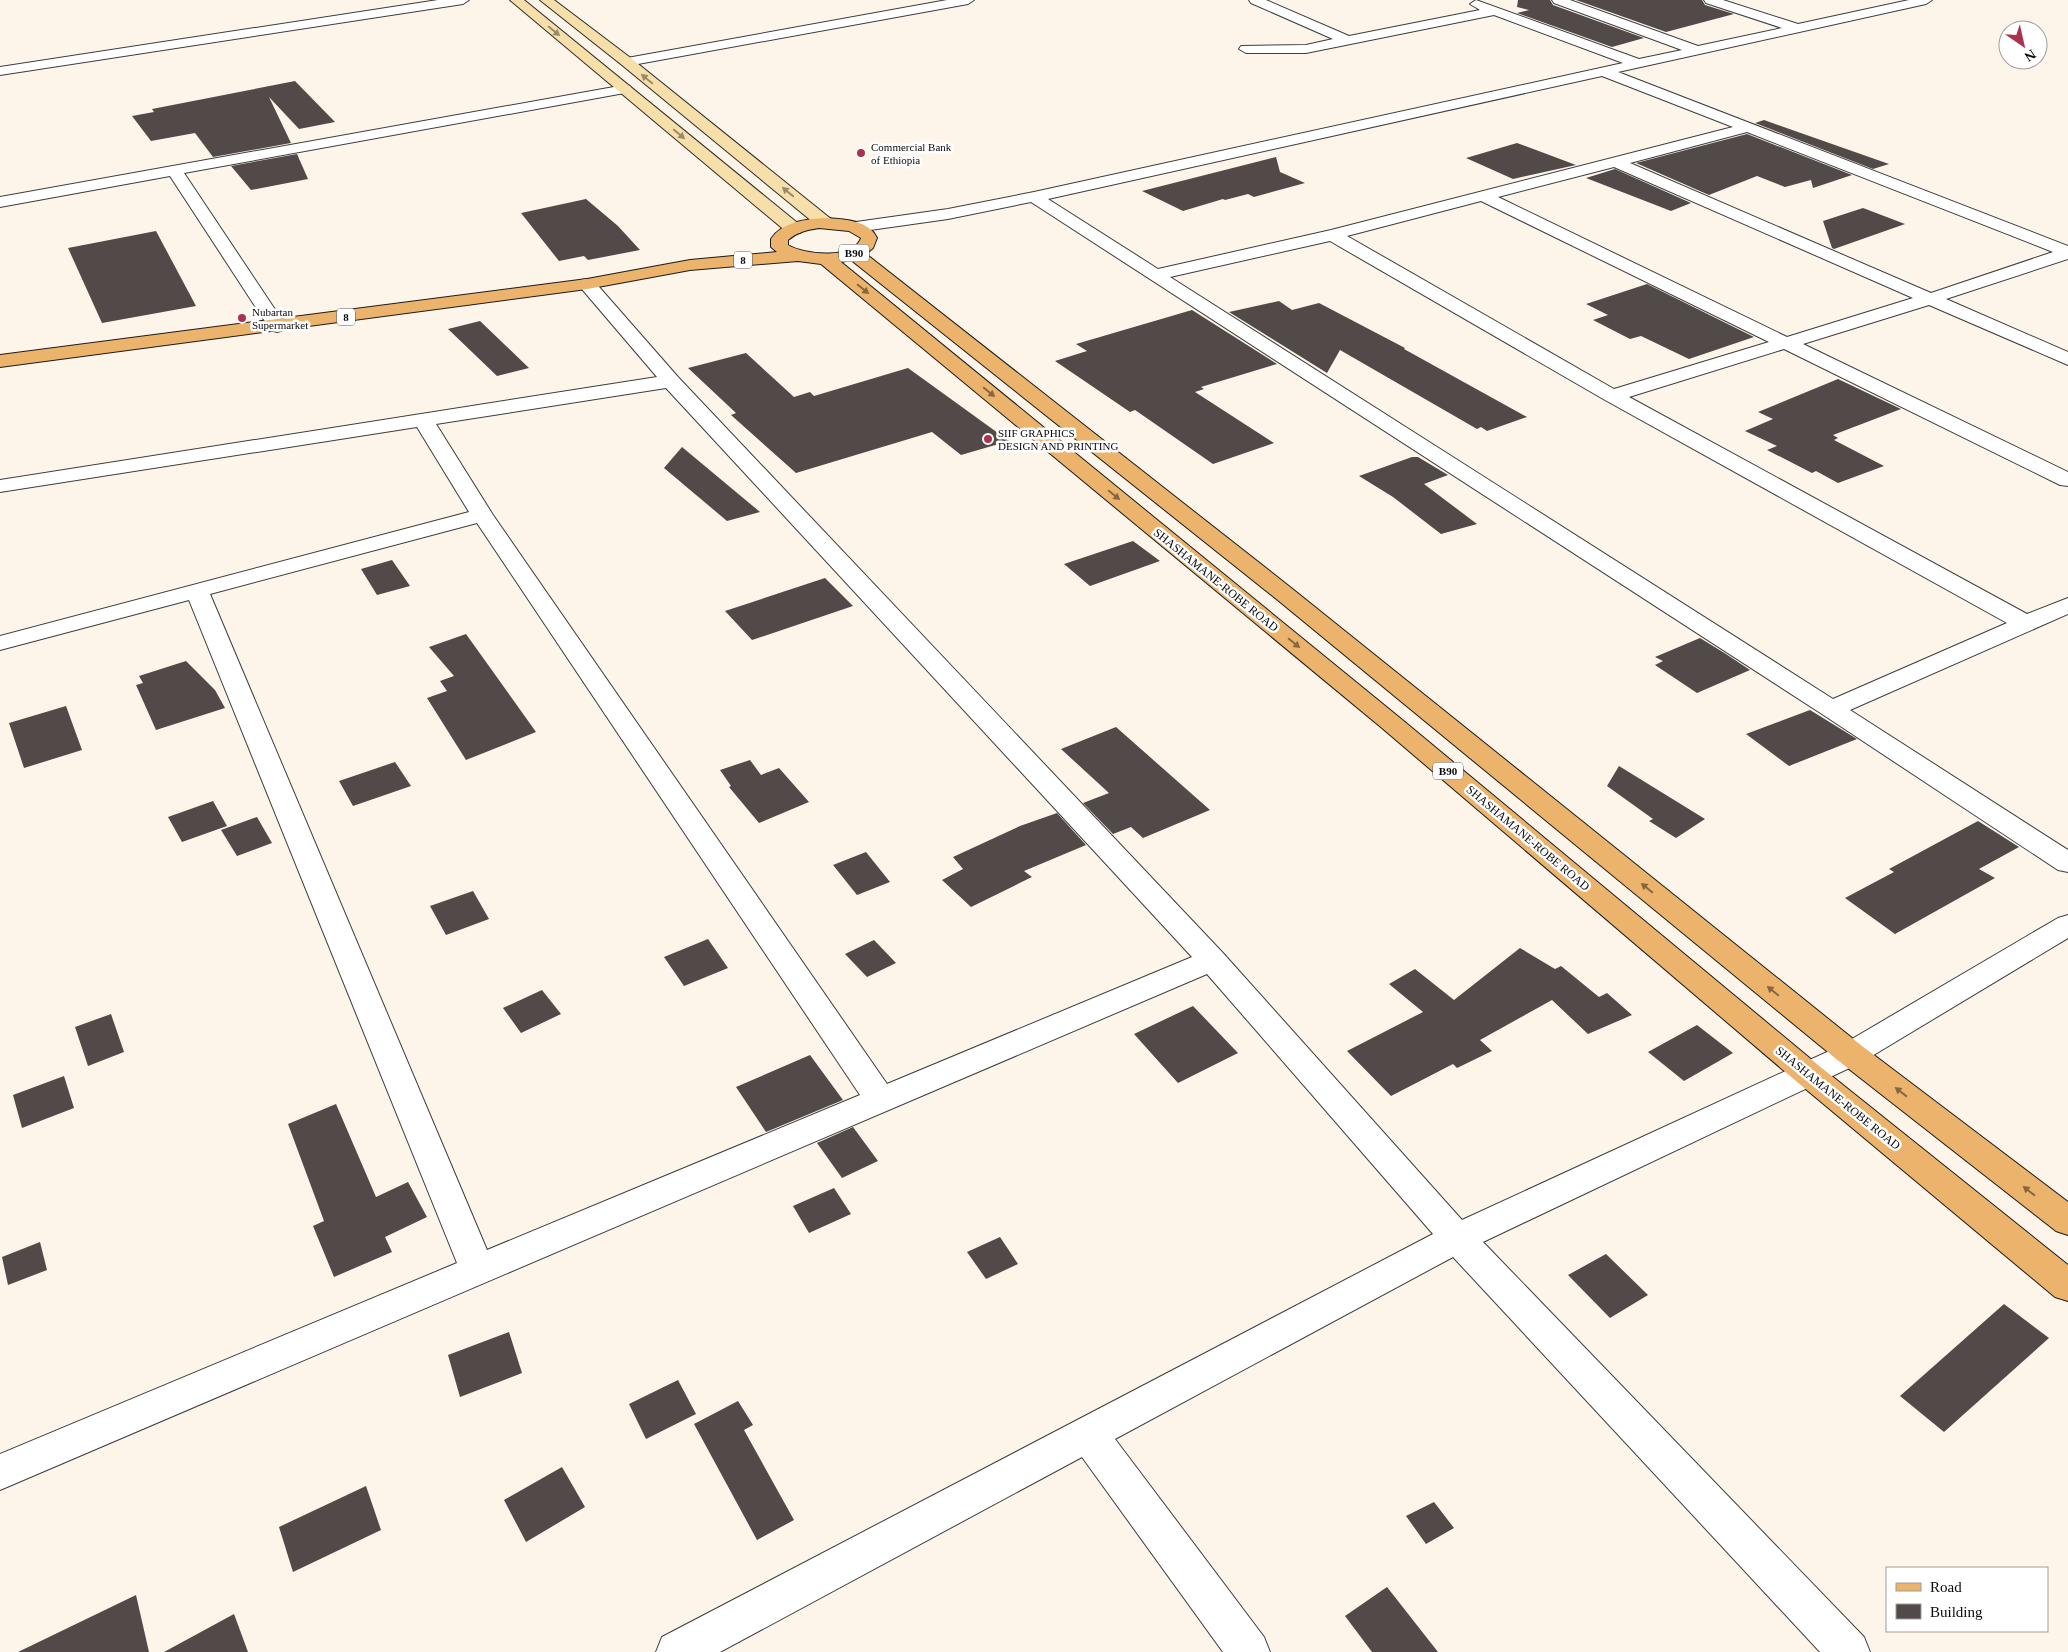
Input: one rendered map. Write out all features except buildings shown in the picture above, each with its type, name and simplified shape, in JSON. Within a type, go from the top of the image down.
[{"type":"main road","points":[[516,0],[794,229]]},
{"type":"main road","points":[[546,0],[626,62],[825,223]]},
{"type":"main road","name":"B90","points":[[779,239],[794,229],[825,223],[856,227],[868,235],[861,246],[825,258],[796,256]]},
{"type":"main road","points":[[779,239],[780,247],[796,256]]},
{"type":"main road","name":"8","points":[[690,265],[779,239]]},
{"type":"main road","name":"B90","points":[[861,246],[1282,592],[1851,1054],[2068,1221]]},
{"type":"main road","name":"8","points":[[0,361],[587,284],[690,265],[796,256]]},
{"type":"main road","name":"SHASHAMANE-ROBE ROAD","points":[[825,258],[1391,723],[1807,1073],[2068,1286]]},
{"type":"street","points":[[0,70],[462,0]]},
{"type":"street","points":[[626,62],[968,0]]},
{"type":"street","points":[[1255,0],[1348,41]]},
{"type":"street","points":[[1466,0],[1639,64]]},
{"type":"street","points":[[1558,0],[1698,51]]},
{"type":"street","points":[[1710,0],[1798,29]]},
{"type":"street","points":[[856,227],[948,214],[1034,197],[1926,0]]},
{"type":"street","points":[[1862,2],[1884,9]]},
{"type":"street","points":[[1246,49],[1289,50],[1348,41],[1494,11]]},
{"type":"street","points":[[1603,71],[2068,252]]},
{"type":"street","points":[[0,202],[625,89]]},
{"type":"street","points":[[1154,275],[1332,235],[1747,128]]},
{"type":"street","points":[[1618,162],[2068,359]]},
{"type":"street","points":[[174,170],[277,326]]},
{"type":"street","points":[[1483,196],[2068,480]]},
{"type":"street","points":[[1034,197],[2068,863]]},
{"type":"street","points":[[861,246],[948,214]]},
{"type":"street","points":[[1332,235],[1612,396],[2025,623]]},
{"type":"street","points":[[1612,396],[1930,299],[2068,252]]},
{"type":"street","points":[[587,284],[671,381],[1212,960],[1458,1238],[1849,1652]]},
{"type":"street","points":[[0,486],[671,381]]},
{"type":"street","points":[[423,420],[482,514],[881,1100]]},
{"type":"street","points":[[0,643],[482,514]]},
{"type":"street","points":[[197,591],[478,1270]]},
{"type":"street","points":[[1831,709],[2068,605]]},
{"type":"street","points":[[677,1652],[1458,1238],[1851,1054],[2068,925]]},
{"type":"street","points":[[0,1472],[1212,960]]},
{"type":"street","points":[[1088,1434],[1249,1652]]},
{"type":"place","name":"Commercial Bank of Ethiopia","points":[[861,153]]},
{"type":"place","name":"Nubartan Supermarket","points":[[242,318]]},
{"type":"place","name":"SIIF GRAPHICS DESIGN AND PRINTING","points":[[988,439]]}]
